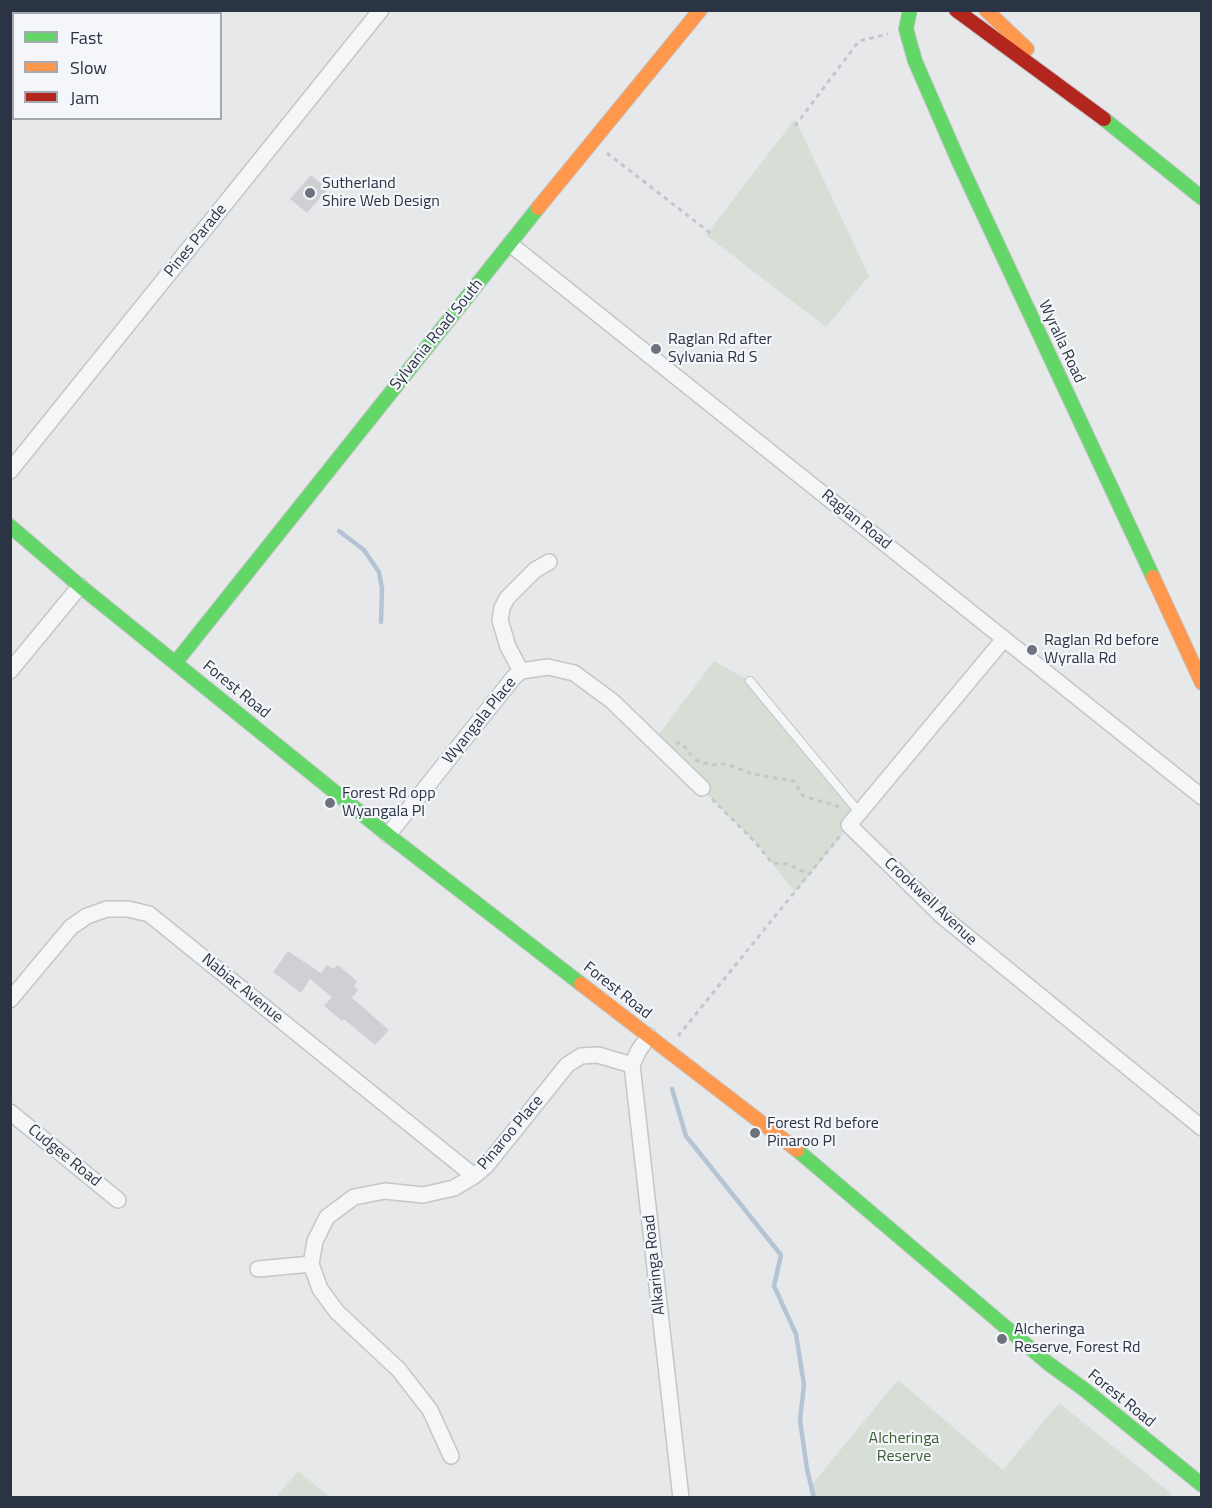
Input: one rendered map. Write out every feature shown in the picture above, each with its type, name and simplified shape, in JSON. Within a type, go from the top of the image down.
[{"type":"street","name":"Pines Parade","points":[[10,471],[381,10]]},
{"type":"street","name":"Sylvania Road South","points":[[176,662],[700,10]]},
{"type":"street","name":"Wyralla Road","points":[[910,10],[906,29],[915,61],[959,162],[1197,661],[1202,682]]},
{"type":"street","points":[[956,10],[1004,48],[1078,98],[1202,198]]},
{"type":"street","points":[[986,10],[1078,98]]},
{"type":"street","name":"Raglan Road","points":[[510,244],[1202,797]]},
{"type":"street","name":"Forest Road","points":[[10,526],[80,586],[388,835],[795,1149],[1049,1364],[1085,1390],[1202,1485]]},
{"type":"street","points":[[521,671],[500,620],[502,608],[507,598],[535,570],[549,562]]},
{"type":"street","points":[[10,671],[80,586]]},
{"type":"street","points":[[849,825],[1004,639]]},
{"type":"street","name":"Wyangala Place","points":[[388,835],[521,671],[548,667],[574,673],[612,701],[702,788]]},
{"type":"street","name":"Crookwell Avenue","points":[[849,825],[942,916],[1202,1128]]},
{"type":"street","name":"Nabiac Avenue","points":[[10,1000],[71,927],[87,916],[107,909],[128,909],[149,914],[474,1176]]},
{"type":"street","points":[[632,1065],[649,1036]]},
{"type":"street","name":"Pinaroo Place","points":[[311,1264],[315,1241],[327,1217],[354,1197],[385,1191],[423,1195],[454,1188],[474,1176],[486,1166],[567,1065],[581,1056],[598,1055],[632,1065]]},
{"type":"street","name":"Alkaringa Road","points":[[632,1065],[681,1497]]},
{"type":"street","name":"Cudgee Road","points":[[10,1112],[118,1200]]},
{"type":"street","points":[[258,1269],[311,1264],[320,1289],[337,1312],[399,1370],[430,1410],[451,1456]]},
{"type":"lane","points":[[750,681],[860,814]]},
{"type":"path","points":[[795,126],[859,41],[906,29]]},
{"type":"path","points":[[607,153],[713,235]]},
{"type":"path","points":[[654,741],[682,743],[694,759],[710,765],[726,764],[753,774],[794,782],[803,796],[860,814]]},
{"type":"path","points":[[702,788],[756,843],[772,863],[787,864],[809,874]]},
{"type":"path","points":[[668,1050],[849,825]]},
{"type":"green space","points":[[795,119],[869,276],[826,327],[706,235]]},
{"type":"green space","points":[[714,661],[750,681],[860,814],[795,892],[756,843],[654,741]]},
{"type":"green space","name":"Alcheringa Reserve","points":[[898,1380],[1003,1470],[1059,1403],[1172,1494],[1169,1498],[810,1497],[809,1488]]},
{"type":"green space","points":[[298,1471],[330,1497],[276,1497]]},
{"type":"building","name":"Sutherland Shire Web Design","points":[[311,175],[328,189],[307,213],[290,199]]},
{"type":"building","points":[[288,951],[321,973],[327,965],[333,969],[338,965],[357,981],[354,986],[358,990],[352,998],[389,1030],[375,1045],[344,1019],[342,1021],[324,1006],[332,997],[310,979],[301,993],[273,972]]},
{"type":"waterway","points":[[339,531],[364,550],[379,572],[382,589],[381,622]]},
{"type":"waterway","points":[[672,1089],[686,1136],[781,1255],[774,1286],[796,1334],[804,1385],[800,1420],[814,1498]]},
{"type":"traffic: fast","points":[[910,10],[906,29],[915,61],[959,162],[1153,577]]},
{"type":"traffic: fast","points":[[1104,119],[1202,198]]},
{"type":"traffic: fast","points":[[176,662],[538,208]]},
{"type":"traffic: fast","points":[[10,526],[80,586],[388,835],[581,984]]},
{"type":"traffic: fast","points":[[797,1150],[1049,1364],[1085,1390],[1202,1485]]},
{"type":"traffic: slow","points":[[538,208],[700,10]]},
{"type":"traffic: slow","points":[[986,10],[1027,49]]},
{"type":"traffic: slow","points":[[1153,577],[1202,683]]},
{"type":"traffic: slow","points":[[581,984],[797,1150]]},
{"type":"traffic: jam","points":[[956,10],[1104,119]]},
{"type":"place","name":"Sutherland Shire Web Design","points":[[310,193]]},
{"type":"place","name":"Raglan Rd after Sylvania Rd S","points":[[656,349]]},
{"type":"place","name":"Raglan Rd before Wyralla Rd","points":[[1032,650]]},
{"type":"place","name":"Forest Rd opp Wyangala Pl","points":[[330,803]]},
{"type":"place","name":"Forest Rd before Pinaroo Pl","points":[[755,1133]]},
{"type":"place","name":"Alcheringa Reserve, Forest Rd","points":[[1002,1339]]}]
